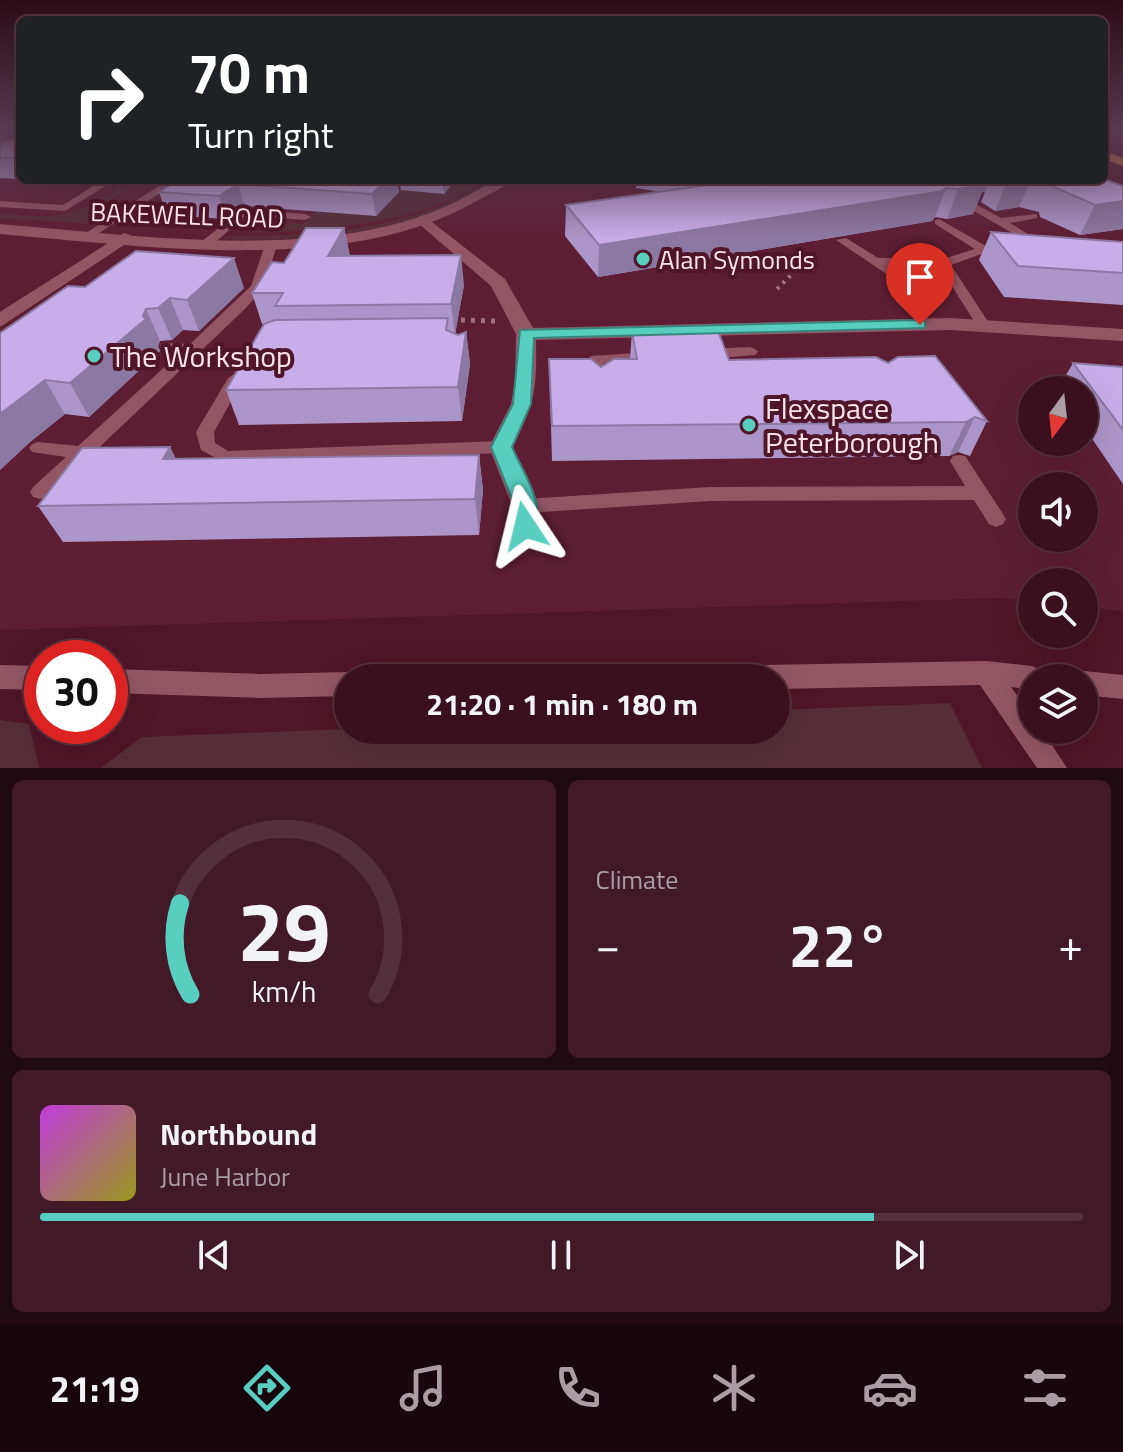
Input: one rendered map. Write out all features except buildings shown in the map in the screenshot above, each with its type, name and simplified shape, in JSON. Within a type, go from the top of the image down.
[{"type":"street","name":"BAKEWELL ROAD","points":[[0,229],[206,244],[271,245],[344,237],[423,220],[471,202],[499,184]]},
{"type":"street","points":[[423,220],[452,248],[499,283],[526,334],[522,404],[501,447],[526,516]]},
{"type":"street","points":[[0,321],[124,238]]},
{"type":"street","points":[[526,334],[828,326],[984,326],[1123,335]]},
{"type":"lane","points":[[0,204],[65,208],[104,184]]},
{"type":"lane","points":[[89,235],[169,184]]},
{"type":"lane","points":[[875,262],[944,263],[1033,238],[950,193]]},
{"type":"lane","points":[[963,200],[976,198]]},
{"type":"lane","points":[[206,244],[243,212],[305,217]]},
{"type":"lane","points":[[1000,221],[1033,216]]},
{"type":"lane","points":[[939,222],[985,250]]},
{"type":"lane","points":[[842,240],[934,302]]},
{"type":"lane","points":[[40,492],[257,287],[271,245]]},
{"type":"lane","points":[[944,263],[984,326]]},
{"type":"lane","points":[[39,295],[66,297]]},
{"type":"lane","points":[[167,346],[192,349]]},
{"type":"lane","points":[[578,364],[596,359],[750,352]]},
{"type":"lane","points":[[596,359],[601,393]]},
{"type":"lane","points":[[244,365],[205,432],[207,446],[225,457],[501,447]]},
{"type":"lane","points":[[38,448],[82,453]]},
{"type":"lane","points":[[959,461],[996,519]]},
{"type":"lane","points":[[526,516],[710,494],[979,493]]},
{"type":"lane","points":[[986,673],[1053,768]]},
{"type":"lane","points":[[790,677],[986,673],[1018,676]]},
{"type":"lane","points":[[0,677],[24,678]]},
{"type":"lane","points":[[128,682],[261,686],[334,684]]},
{"type":"lane","points":[[1098,684],[1123,687]]},
{"type":"path","points":[[777,289],[795,271]]},
{"type":"path","points":[[461,320],[496,321]]},
{"type":"shaded area","points":[[0,167],[16,167],[16,184],[1076,184],[1123,204],[1123,611],[1098,608],[1098,568],[1018,568],[1018,600],[0,630]]},
{"type":"shaded area","points":[[452,184],[478,184],[433,206],[371,222],[248,233],[279,228],[289,223],[303,224],[315,211],[376,216],[401,190],[444,194]]},
{"type":"shaded area","points":[[481,184],[491,184],[436,212],[366,231],[293,239],[223,239],[225,236],[292,235],[361,228],[428,211]]},
{"type":"shaded area","points":[[119,190],[126,190],[95,211],[117,212],[94,224],[0,218],[0,214],[62,215],[87,207]]},
{"type":"shaded area","points":[[121,217],[219,221],[208,229],[110,225]]},
{"type":"shaded area","points":[[950,703],[982,768],[101,768],[142,737],[334,730],[334,744],[790,744],[790,709]]},
{"type":"shaded area","points":[[0,720],[24,723],[24,744],[34,744],[39,768],[0,768]]},
{"type":"place","name":"Alan Symonds","points":[[643,259]]},
{"type":"place","name":"The Workshop","points":[[94,356]]},
{"type":"place","name":"Flexspace Peterborough","points":[[749,425]]},
{"type":"route","points":[[525,526],[526,506],[501,447],[522,404],[526,381],[526,334],[920,325]]}]
